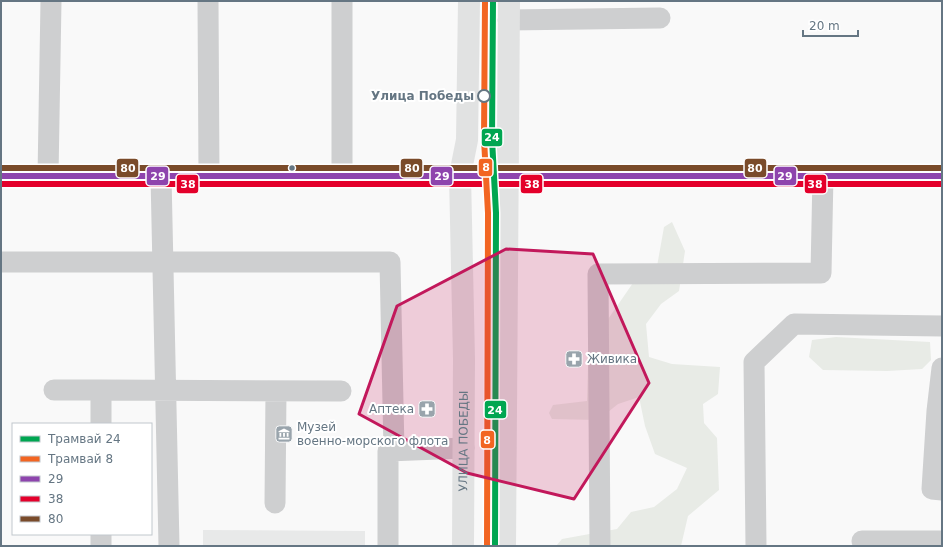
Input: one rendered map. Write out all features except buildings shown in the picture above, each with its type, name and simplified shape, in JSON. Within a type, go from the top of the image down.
[{"type":"main road","name":"УЛИЦА ПОБЕДЫ","points":[[464,546],[464,359],[460,175],[467,140],[469,1]]},
{"type":"main road","points":[[505,546],[508,11]]},
{"type":"main road","points":[[1,176],[942,176]]},
{"type":"lane","points":[[48,176],[52,1]]},
{"type":"lane","points":[[208,1],[209,176]]},
{"type":"lane","points":[[342,1],[342,176]]},
{"type":"lane","points":[[508,11],[660,18]]},
{"type":"lane","points":[[161,176],[169,546]]},
{"type":"lane","points":[[600,546],[598,274],[821,272],[823,176]]},
{"type":"lane","points":[[1,262],[390,262],[394,451]]},
{"type":"lane","points":[[756,546],[754,362],[794,324],[942,326]]},
{"type":"lane","points":[[942,368],[937,410],[932,489],[942,490]]},
{"type":"lane","points":[[54,390],[341,391]]},
{"type":"lane","points":[[101,390],[101,423]]},
{"type":"lane","points":[[275,503],[276,391]]},
{"type":"lane","points":[[388,546],[388,451],[464,448]]},
{"type":"lane","points":[[101,535],[101,546]]},
{"type":"lane","points":[[862,541],[942,541]]},
{"type":"highlighted area","points":[[506,249],[593,254],[649,383],[574,499],[467,473],[359,414],[397,306]]},
{"type":"shaded area","points":[[672,222],[685,251],[679,291],[661,304],[646,324],[649,357],[672,364],[720,367],[718,394],[703,404],[704,423],[717,438],[719,490],[688,516],[681,546],[556,546],[562,539],[617,529],[631,512],[654,507],[677,489],[687,468],[655,454],[645,426],[639,397],[618,404],[598,420],[552,419],[549,413],[553,405],[587,401],[589,334],[604,325],[635,280],[656,272],[664,227]]},
{"type":"shaded area","points":[[836,337],[930,342],[931,360],[922,369],[887,371],[823,370],[809,357],[812,340]]},
{"type":"shaded area","points":[[203,530],[365,531],[365,546],[203,546]]},
{"type":"tram line","name":"8","points":[[485,1],[484,139],[488,213],[487,546]]},
{"type":"tram line","name":"24","points":[[493,1],[492,139],[496,213],[495,546]]},
{"type":"transit line","name":"80","points":[[1,168],[942,168]]},
{"type":"transit line","name":"29","points":[[1,176],[942,176]]},
{"type":"transit line","name":"38","points":[[1,184],[942,184]]},
{"type":"place","name":"Улица Победы","points":[[484,96]]},
{"type":"place","name":"Живика","points":[[574,359]]},
{"type":"place","name":"Аптека","points":[[427,409]]},
{"type":"place","name":"Музей военно-морского флота","points":[[284,434]]}]
